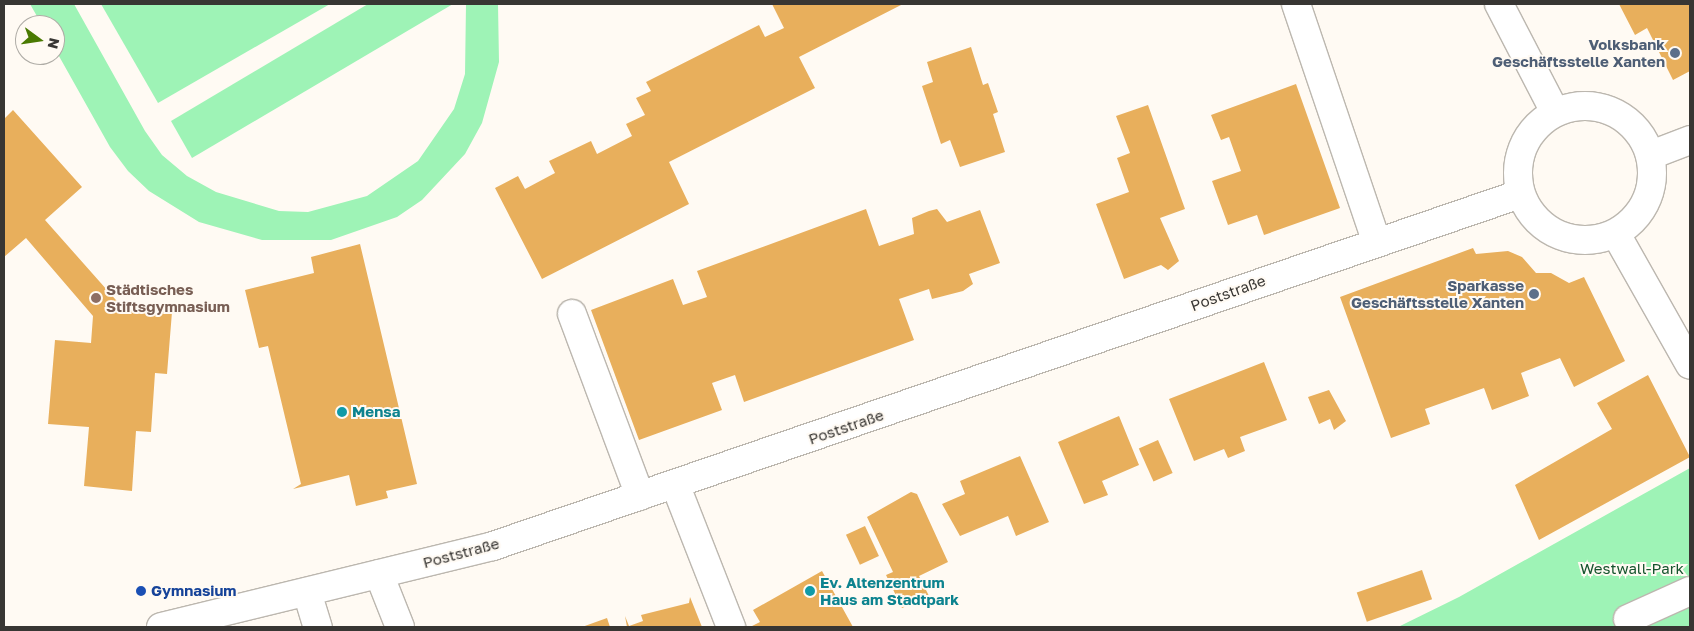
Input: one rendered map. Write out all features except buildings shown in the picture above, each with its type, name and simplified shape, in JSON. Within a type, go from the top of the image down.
[{"type":"street","points":[[1296,4],[1376,240]]},
{"type":"street","points":[[1499,4],[1555,112]]},
{"type":"street","points":[[1593,105],[1613,111],[1643,137],[1651,155],[1652,186],[1640,215],[1616,234],[1587,242],[1559,236],[1535,219],[1520,194],[1517,170],[1522,147],[1535,126],[1555,112],[1593,105]]},
{"type":"street","points":[[1651,155],[1690,140]]},
{"type":"street","name":"Poststraße","points":[[161,627],[492,546],[1046,360],[1376,240],[1520,194]]},
{"type":"street","points":[[1616,234],[1690,365]]},
{"type":"street","points":[[572,314],[640,496]]},
{"type":"street","points":[[675,484],[732,627]]},
{"type":"street","points":[[379,574],[400,627]]},
{"type":"street","points":[[1628,619],[1690,591]]},
{"type":"street","points":[[307,592],[318,627]]},
{"type":"green space","points":[[30,4],[74,4],[145,131],[162,155],[187,176],[216,192],[279,211],[308,212],[367,196],[418,161],[454,109],[465,74],[466,4],[498,4],[499,62],[482,123],[465,154],[422,200],[397,217],[331,240],[262,240],[199,222],[149,191],[128,171],[110,147],[64,65],[65,15],[36,15]]},
{"type":"green space","points":[[101,4],[330,4],[158,103]]},
{"type":"green space","points":[[368,4],[453,4],[192,158],[171,121]]},
{"type":"green space","name":"Westwall-Park","points":[[1690,468],[1690,627],[1398,627],[1459,597]]},
{"type":"place","name":"Volksbank Geschäftsstelle Xanten","points":[[1675,53]]},
{"type":"place","name":"Sparkasse Geschäftsstelle Xanten","points":[[1534,294]]},
{"type":"place","name":"Städtisches Stiftsgymnasium","points":[[96,298]]},
{"type":"place","name":"Mensa","points":[[342,412]]},
{"type":"place","name":"Gymnasium","points":[[141,591]]},
{"type":"place","name":"Ev. Altenzentrum Haus am Stadtpark","points":[[810,591]]}]
